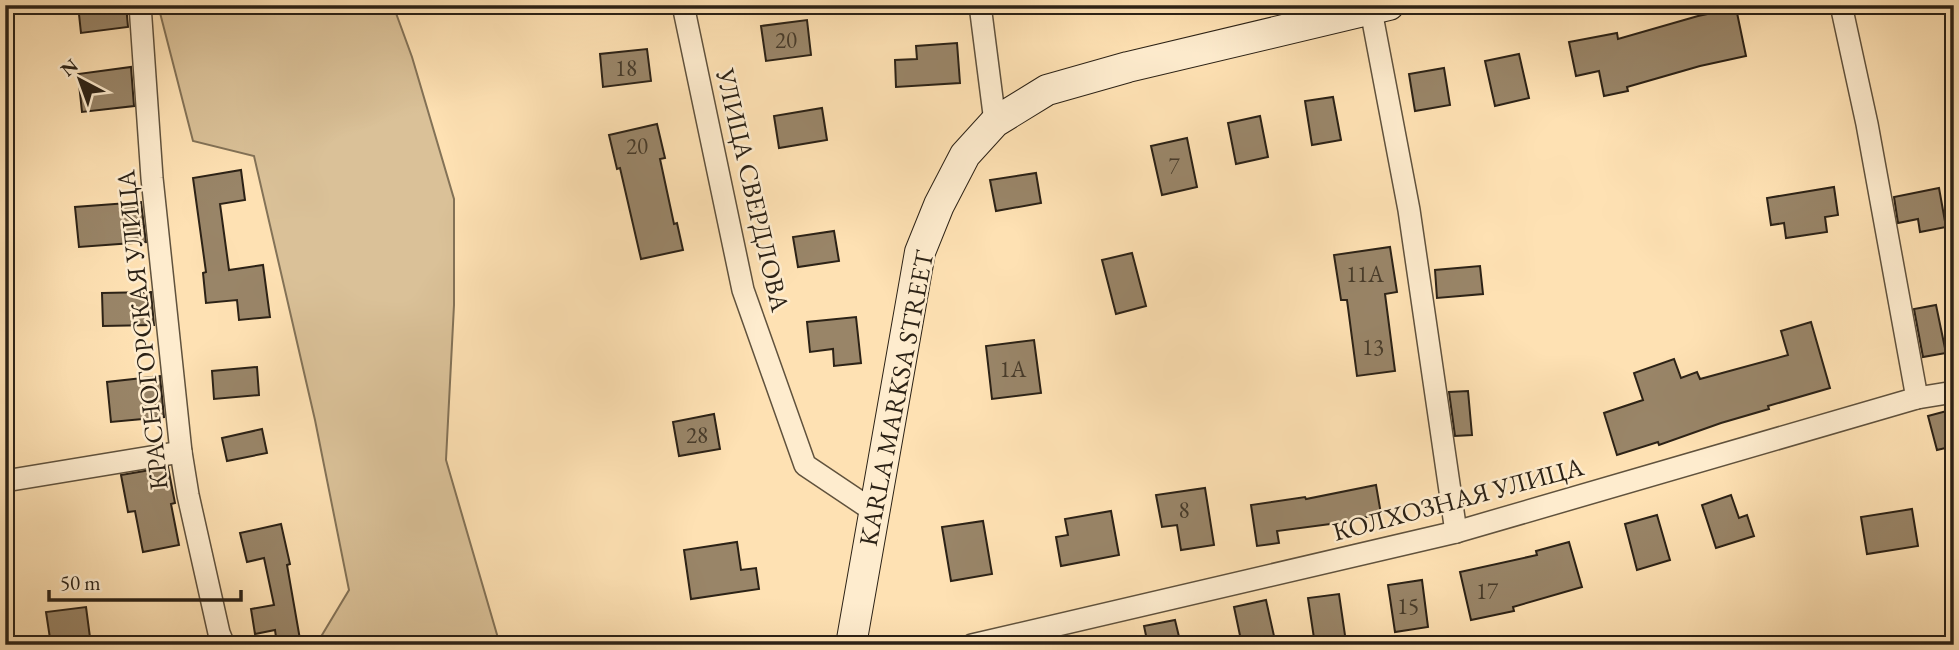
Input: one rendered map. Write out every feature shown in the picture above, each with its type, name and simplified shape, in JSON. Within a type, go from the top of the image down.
[{"type":"street","name":"КРАСНОГОРСКАЯ УЛИЦА","points":[[139,5],[152,178],[181,452],[219,634],[224,645]]},
{"type":"street","name":"УЛИЦА СВЕРДЛОВА","points":[[683,5],[743,289],[805,465],[875,512]]},
{"type":"street","points":[[980,5],[995,122]]},
{"type":"street","points":[[1841,5],[1867,124],[1917,398]]},
{"type":"street","points":[[1376,7],[1456,532]]},
{"type":"street","name":"KARLA MARKSA STREET","points":[[851,645],[920,252],[939,205],[965,155],[995,122],[1047,90],[1128,67],[1376,7]]},
{"type":"street","name":"КОЛХОЗНАЯ УЛИЦА","points":[[972,645],[1456,532],[1917,398],[1954,392]]},
{"type":"street","points":[[5,481],[181,452]]},
{"type":"shaded area","points":[[158,5],[393,5],[412,57],[454,199],[454,305],[446,460],[498,638],[493,645],[316,645],[349,590],[315,420],[254,156],[193,141]]},
{"type":"building","points":[[78,5],[126,5],[128,27],[81,33]]},
{"type":"building","points":[[1736,8],[1746,56],[1700,66],[1627,87],[1628,91],[1604,96],[1599,71],[1576,76],[1569,42],[1617,33],[1618,39]]},
{"type":"building","points":[[807,20],[811,55],[766,61],[761,26]]},
{"type":"building","points":[[957,43],[960,83],[896,87],[895,60],[917,59],[916,46]]},
{"type":"building","points":[[647,49],[651,81],[603,87],[600,54]]},
{"type":"building","points":[[1519,54],[1529,98],[1495,106],[1485,61]]},
{"type":"building","points":[[131,67],[134,106],[82,112],[78,74]]},
{"type":"building","points":[[1444,68],[1450,105],[1415,111],[1409,74]]},
{"type":"building","points":[[1333,97],[1341,140],[1312,145],[1305,101]]},
{"type":"building","points":[[822,108],[827,140],[779,148],[774,116]]},
{"type":"building","points":[[1260,116],[1268,157],[1236,164],[1228,123]]},
{"type":"building","points":[[657,124],[665,158],[660,159],[674,224],[677,223],[683,250],[641,259],[620,168],[617,169],[609,135]]},
{"type":"building","points":[[1187,138],[1197,187],[1162,195],[1151,146]]},
{"type":"building","points":[[241,170],[245,200],[220,204],[229,270],[263,265],[270,317],[239,320],[237,300],[206,303],[203,273],[206,272],[193,178]]},
{"type":"building","points":[[1036,173],[1041,203],[996,211],[990,180]]},
{"type":"building","points":[[1834,187],[1838,215],[1825,217],[1827,232],[1786,238],[1784,223],[1771,225],[1767,198]]},
{"type":"building","points":[[1939,188],[1946,227],[1920,232],[1918,219],[1898,223],[1894,197]]},
{"type":"building","points":[[141,202],[146,242],[79,247],[75,207]]},
{"type":"building","points":[[834,231],[839,261],[798,267],[793,237]]},
{"type":"building","points":[[1390,247],[1397,292],[1385,294],[1395,371],[1357,376],[1347,300],[1341,300],[1334,255]]},
{"type":"building","points":[[1132,253],[1146,306],[1116,314],[1102,260]]},
{"type":"building","points":[[1480,266],[1483,294],[1437,298],[1435,270]]},
{"type":"building","points":[[151,292],[154,325],[103,326],[102,293]]},
{"type":"building","points":[[1936,305],[1946,353],[1923,357],[1914,309]]},
{"type":"building","points":[[856,317],[861,363],[834,366],[833,349],[810,352],[807,322]]},
{"type":"building","points":[[1811,322],[1830,388],[1768,406],[1769,409],[1659,445],[1658,442],[1617,455],[1604,413],[1643,400],[1634,373],[1674,359],[1681,378],[1697,372],[1700,379],[1788,355],[1781,331]]},
{"type":"building","points":[[1034,340],[1041,393],[992,399],[986,346]]},
{"type":"building","points":[[257,367],[259,395],[214,399],[212,371]]},
{"type":"building","points":[[160,376],[164,417],[111,422],[107,382]]},
{"type":"building","points":[[1468,391],[1472,435],[1455,436],[1449,392]]},
{"type":"building","points":[[1954,409],[1954,446],[1937,450],[1928,416]]},
{"type":"building","points":[[714,414],[720,449],[679,456],[673,422]]},
{"type":"building","points":[[262,429],[267,453],[227,461],[222,438]]},
{"type":"building","points":[[168,467],[175,503],[171,504],[179,545],[143,552],[135,511],[128,512],[121,475]]},
{"type":"building","points":[[1376,485],[1381,514],[1277,531],[1279,543],[1257,546],[1251,505],[1306,499]]},
{"type":"building","points":[[1205,488],[1214,545],[1181,550],[1177,525],[1162,527],[1156,495]]},
{"type":"building","points":[[1731,495],[1739,518],[1747,515],[1754,536],[1716,548],[1702,505]]},
{"type":"building","points":[[1912,509],[1918,546],[1867,554],[1861,517]]},
{"type":"building","points":[[1111,511],[1119,555],[1061,566],[1056,537],[1068,535],[1065,519]]},
{"type":"building","points":[[1657,515],[1670,560],[1637,570],[1625,524]]},
{"type":"building","points":[[983,521],[992,574],[951,581],[942,527]]},
{"type":"building","points":[[281,524],[290,564],[287,565],[301,645],[277,644],[275,630],[255,634],[251,609],[274,605],[264,558],[247,562],[240,533]]},
{"type":"building","points":[[737,542],[741,570],[756,568],[759,589],[691,599],[684,550]]},
{"type":"building","points":[[1569,542],[1582,587],[1513,607],[1514,611],[1471,620],[1460,572],[1537,555],[1536,551]]},
{"type":"building","points":[[1422,580],[1428,627],[1395,632],[1388,585]]},
{"type":"building","points":[[1339,594],[1346,642],[1315,645],[1308,598]]},
{"type":"building","points":[[1266,600],[1276,645],[1242,645],[1234,607]]},
{"type":"building","points":[[86,607],[91,645],[51,645],[46,612]]},
{"type":"building","points":[[1175,620],[1181,645],[1148,645],[1144,626]]}]
